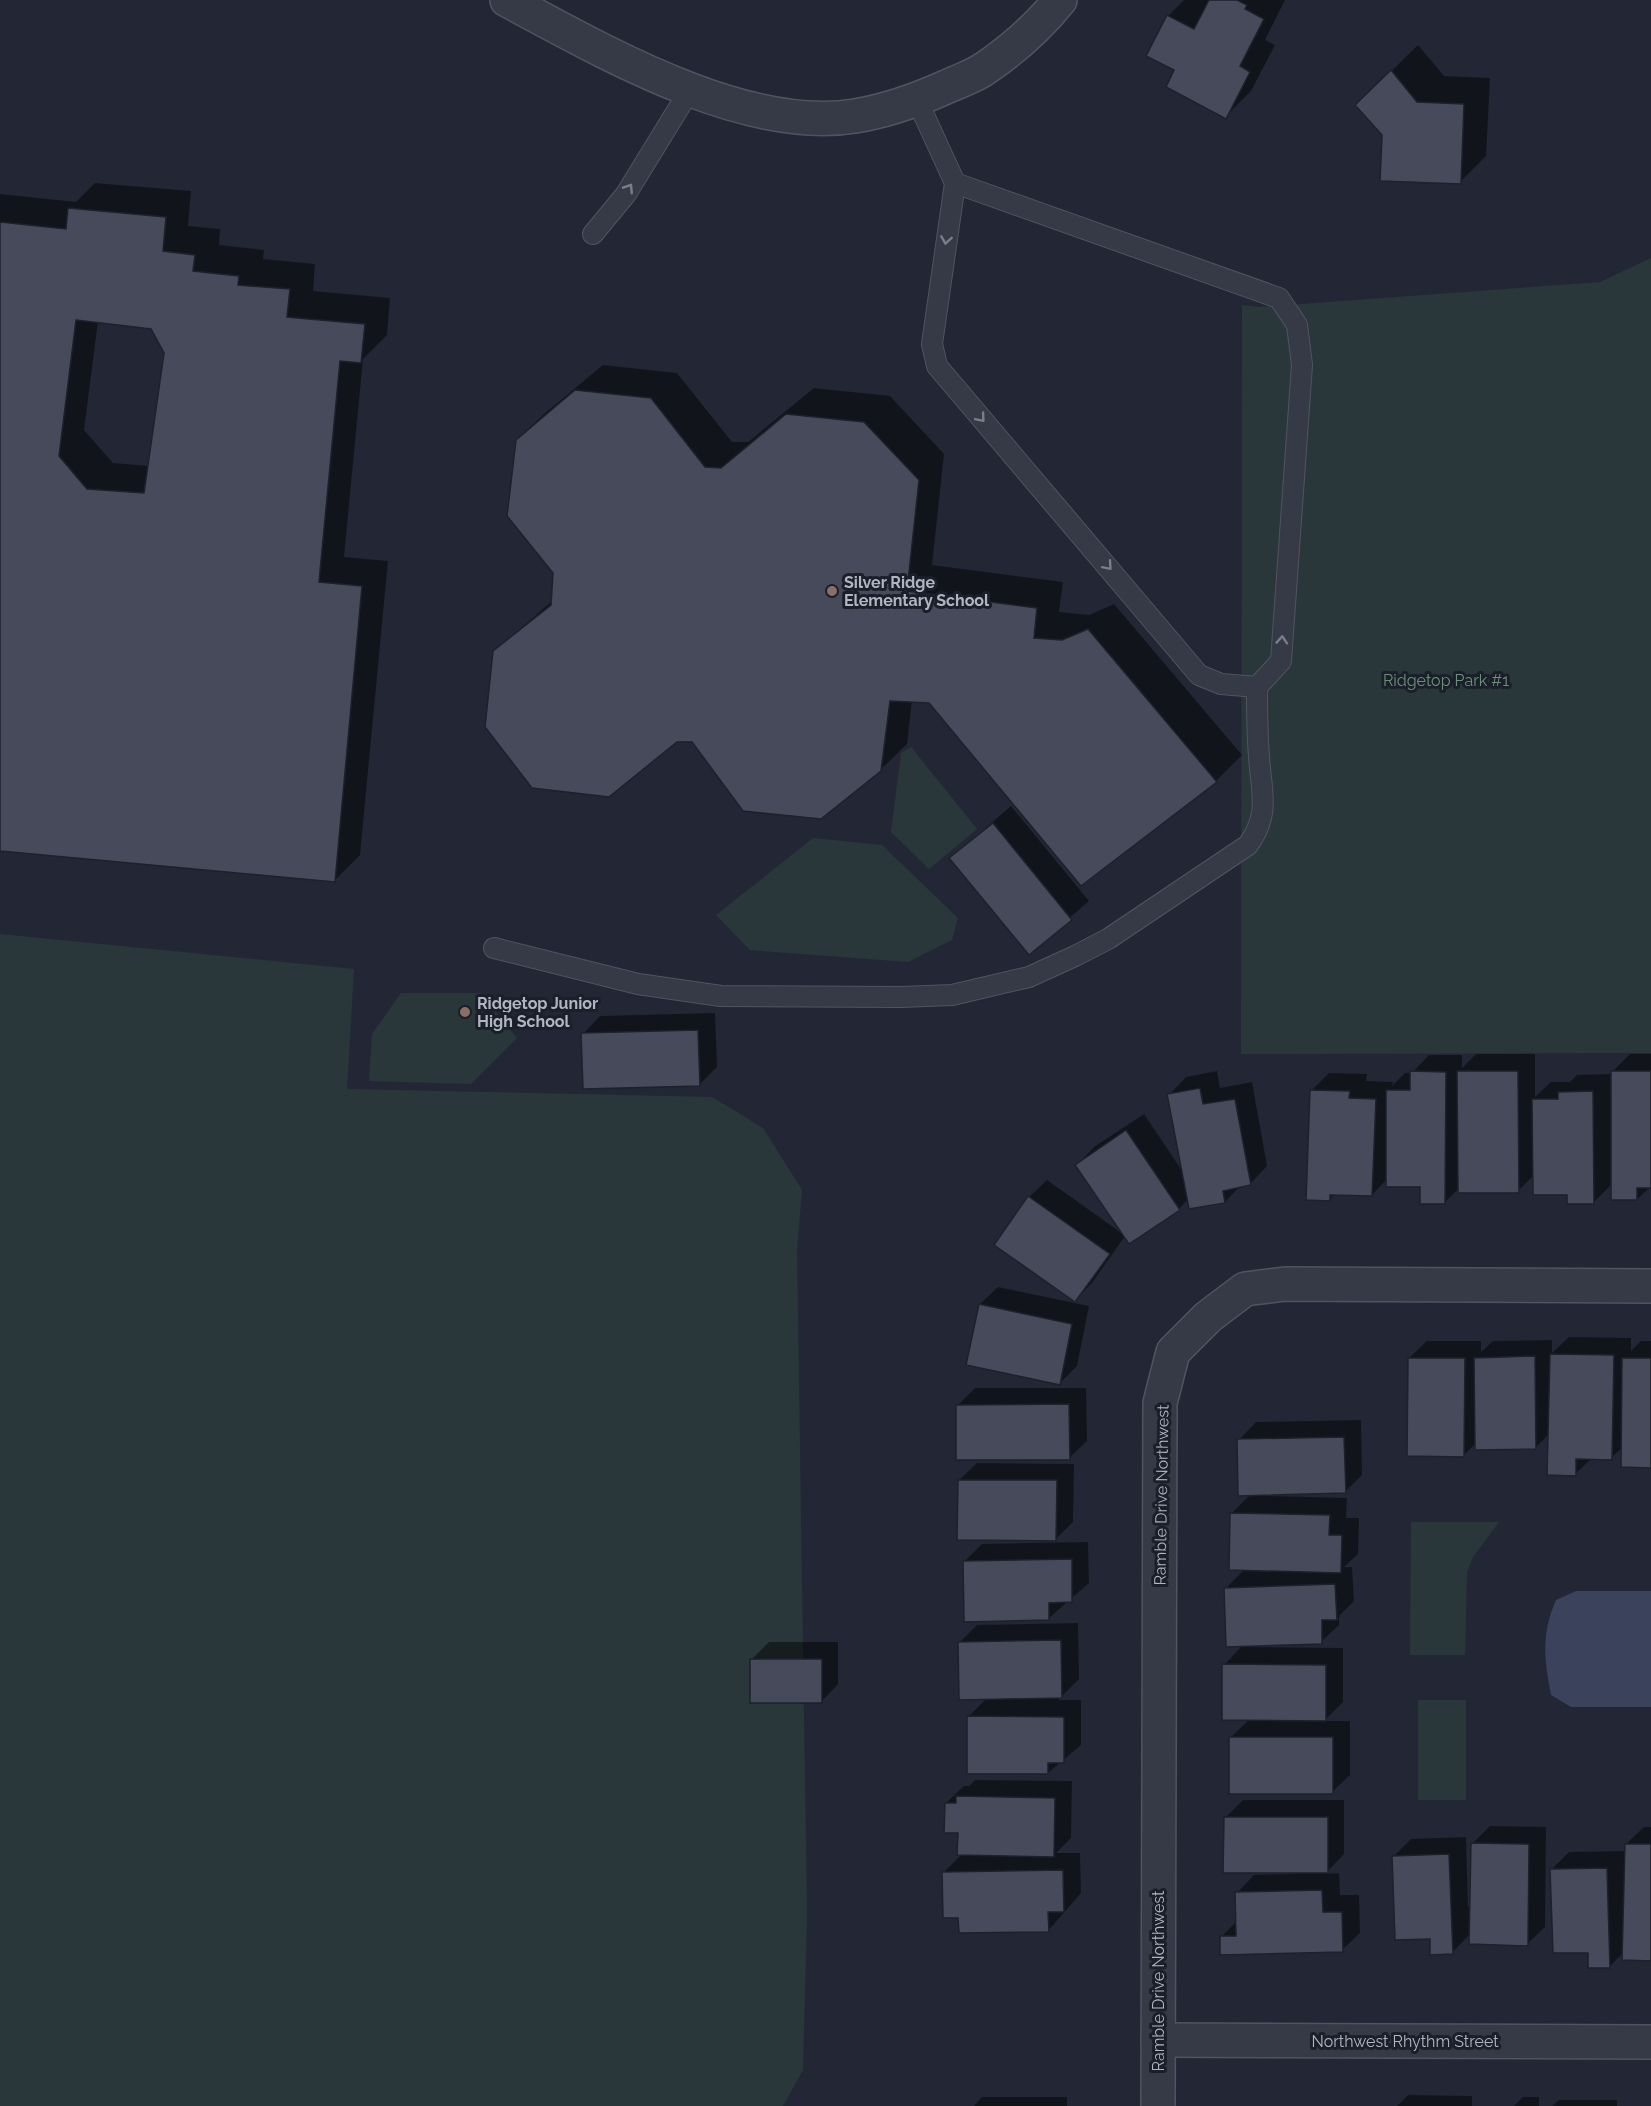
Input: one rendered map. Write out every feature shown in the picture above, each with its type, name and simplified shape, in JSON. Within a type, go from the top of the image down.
[{"type":"street","points":[[507,0],[635,68],[747,108],[805,117],[854,116],[917,100],[986,68],[1046,17],[1060,0]]},
{"type":"street","name":"Ramble Drive Northwest","points":[[1158,2106],[1160,1403],[1173,1352],[1208,1317],[1245,1289],[1286,1284],[1651,1286]]},
{"type":"street","name":"Northwest Rhythm Street","points":[[1158,2040],[1651,2042]]},
{"type":"lane","points":[[593,234],[626,194],[692,88]]},
{"type":"lane","points":[[917,100],[955,183],[932,344],[937,366],[1199,675],[1221,684],[1257,687]]},
{"type":"lane","points":[[494,948],[638,984],[721,996],[952,995],[1029,977],[1108,939],[1248,844],[1259,830],[1264,810],[1259,758],[1257,687],[1281,661],[1302,365],[1298,325],[1279,298],[955,183]]},
{"type":"green space","name":"Ridgetop Park #1","points":[[1651,258],[1651,1053],[1241,1054],[1242,305],[1259,307],[1600,282]]},
{"type":"green space","points":[[911,747],[977,829],[929,869],[891,832],[901,753]]},
{"type":"green space","points":[[813,838],[882,845],[958,918],[952,940],[908,962],[750,950],[716,915]]},
{"type":"green space","points":[[0,934],[354,969],[347,1089],[712,1097],[763,1128],[802,1190],[797,1251],[807,1913],[803,2070],[783,2106],[0,2106]]},
{"type":"green space","points":[[401,993],[480,993],[517,1038],[471,1084],[369,1081],[372,1034]]},
{"type":"green space","points":[[1411,1522],[1499,1522],[1473,1557],[1467,1572],[1465,1655],[1410,1655]]},
{"type":"green space","points":[[1418,1700],[1466,1700],[1466,1800],[1418,1800]]},
{"type":"water","points":[[1576,1591],[1651,1591],[1651,1707],[1571,1707],[1551,1695],[1545,1647],[1548,1624],[1556,1600]]},
{"type":"building","points":[[1209,0],[1237,0],[1247,5],[1245,9],[1264,19],[1240,66],[1250,72],[1226,119],[1166,87],[1174,70],[1146,56],[1167,15],[1194,29]]},
{"type":"building","points":[[1391,70],[1417,102],[1464,104],[1461,184],[1380,181],[1382,135],[1355,105]]},
{"type":"building","points":[[68,208],[166,217],[163,251],[195,255],[193,271],[239,276],[238,285],[290,289],[287,317],[365,324],[361,363],[340,361],[319,582],[362,586],[335,882],[0,851],[0,222],[66,229]],"holes":[[[76,320],[151,329],[164,353],[144,493],[87,489],[59,456]]]},
{"type":"building","points":[[575,390],[651,398],[705,467],[721,468],[786,414],[864,422],[919,480],[907,591],[1037,608],[1034,638],[1062,640],[1088,629],[1217,782],[1081,886],[929,703],[890,701],[881,771],[821,819],[743,811],[692,742],[677,742],[609,797],[532,788],[485,727],[493,651],[551,605],[553,573],[507,516],[516,440]]},
{"type":"building","points":[[993,823],[1072,920],[1029,955],[949,858]]},
{"type":"building","points":[[698,1030],[700,1086],[583,1089],[581,1033]]},
{"type":"building","points":[[1410,1071],[1446,1072],[1445,1204],[1420,1204],[1420,1187],[1386,1187],[1386,1090],[1410,1090]]},
{"type":"building","points":[[1457,1071],[1518,1071],[1519,1193],[1458,1193]]},
{"type":"building","points":[[1611,1071],[1651,1071],[1651,1188],[1637,1188],[1637,1200],[1611,1200]]},
{"type":"building","points":[[1200,1088],[1203,1104],[1235,1099],[1251,1185],[1223,1191],[1225,1203],[1189,1209],[1167,1094]]},
{"type":"building","points":[[1310,1090],[1350,1091],[1349,1098],[1376,1099],[1372,1196],[1330,1195],[1330,1201],[1306,1200]]},
{"type":"building","points":[[1593,1091],[1594,1204],[1567,1204],[1567,1195],[1533,1195],[1532,1099],[1558,1099],[1558,1092]]},
{"type":"building","points":[[1126,1130],[1180,1210],[1129,1244],[1075,1165]]},
{"type":"building","points":[[1028,1196],[1110,1254],[1075,1302],[994,1245]]},
{"type":"building","points":[[979,1304],[1072,1324],[1060,1385],[966,1365]]},
{"type":"building","points":[[1550,1354],[1614,1355],[1612,1460],[1576,1459],[1576,1476],[1547,1475]]},
{"type":"building","points":[[1535,1356],[1536,1449],[1475,1450],[1474,1358]]},
{"type":"building","points":[[1408,1358],[1465,1358],[1464,1457],[1407,1456]]},
{"type":"building","points":[[1622,1358],[1651,1358],[1651,1468],[1621,1467]]},
{"type":"building","points":[[1069,1404],[1070,1460],[956,1460],[956,1405]]},
{"type":"building","points":[[1344,1437],[1346,1493],[1238,1496],[1237,1439]]},
{"type":"building","points":[[958,1480],[1057,1480],[1056,1541],[957,1540]]},
{"type":"building","points":[[1230,1513],[1330,1515],[1329,1535],[1342,1535],[1341,1573],[1229,1570]]},
{"type":"building","points":[[1072,1559],[1072,1602],[1049,1603],[1049,1620],[964,1622],[963,1561]]},
{"type":"building","points":[[1335,1584],[1337,1620],[1322,1620],[1322,1644],[1226,1647],[1224,1588]]},
{"type":"building","points":[[1061,1640],[1062,1698],[959,1700],[958,1642]]},
{"type":"building","points":[[750,1659],[822,1659],[822,1703],[750,1703]]},
{"type":"building","points":[[1222,1664],[1326,1665],[1326,1721],[1222,1720]]},
{"type":"building","points":[[967,1716],[1064,1717],[1064,1763],[1048,1763],[1048,1774],[967,1774]]},
{"type":"building","points":[[1229,1737],[1333,1737],[1333,1794],[1229,1794]]},
{"type":"building","points":[[956,1796],[1055,1798],[1054,1857],[957,1855],[958,1833],[944,1833],[945,1803],[956,1803]]},
{"type":"building","points":[[1224,1817],[1328,1817],[1328,1873],[1223,1873]]},
{"type":"building","points":[[1471,1843],[1529,1844],[1528,1946],[1469,1944]]},
{"type":"building","points":[[1625,1844],[1651,1844],[1651,1961],[1622,1960]]},
{"type":"building","points":[[1449,1854],[1453,1954],[1430,1955],[1430,1939],[1395,1940],[1392,1856]]},
{"type":"building","points":[[1607,1868],[1610,1968],[1588,1968],[1588,1953],[1553,1953],[1550,1869]]},
{"type":"building","points":[[1063,1870],[1064,1912],[1048,1912],[1049,1932],[959,1933],[958,1918],[943,1918],[942,1872]]},
{"type":"building","points":[[1322,1890],[1323,1912],[1342,1912],[1343,1952],[1220,1955],[1220,1936],[1236,1936],[1235,1892]]},
{"type":"place","name":"Silver Ridge Elementary School","points":[[832,591]]},
{"type":"place","name":"Ridgetop Junior High School","points":[[465,1012]]}]
